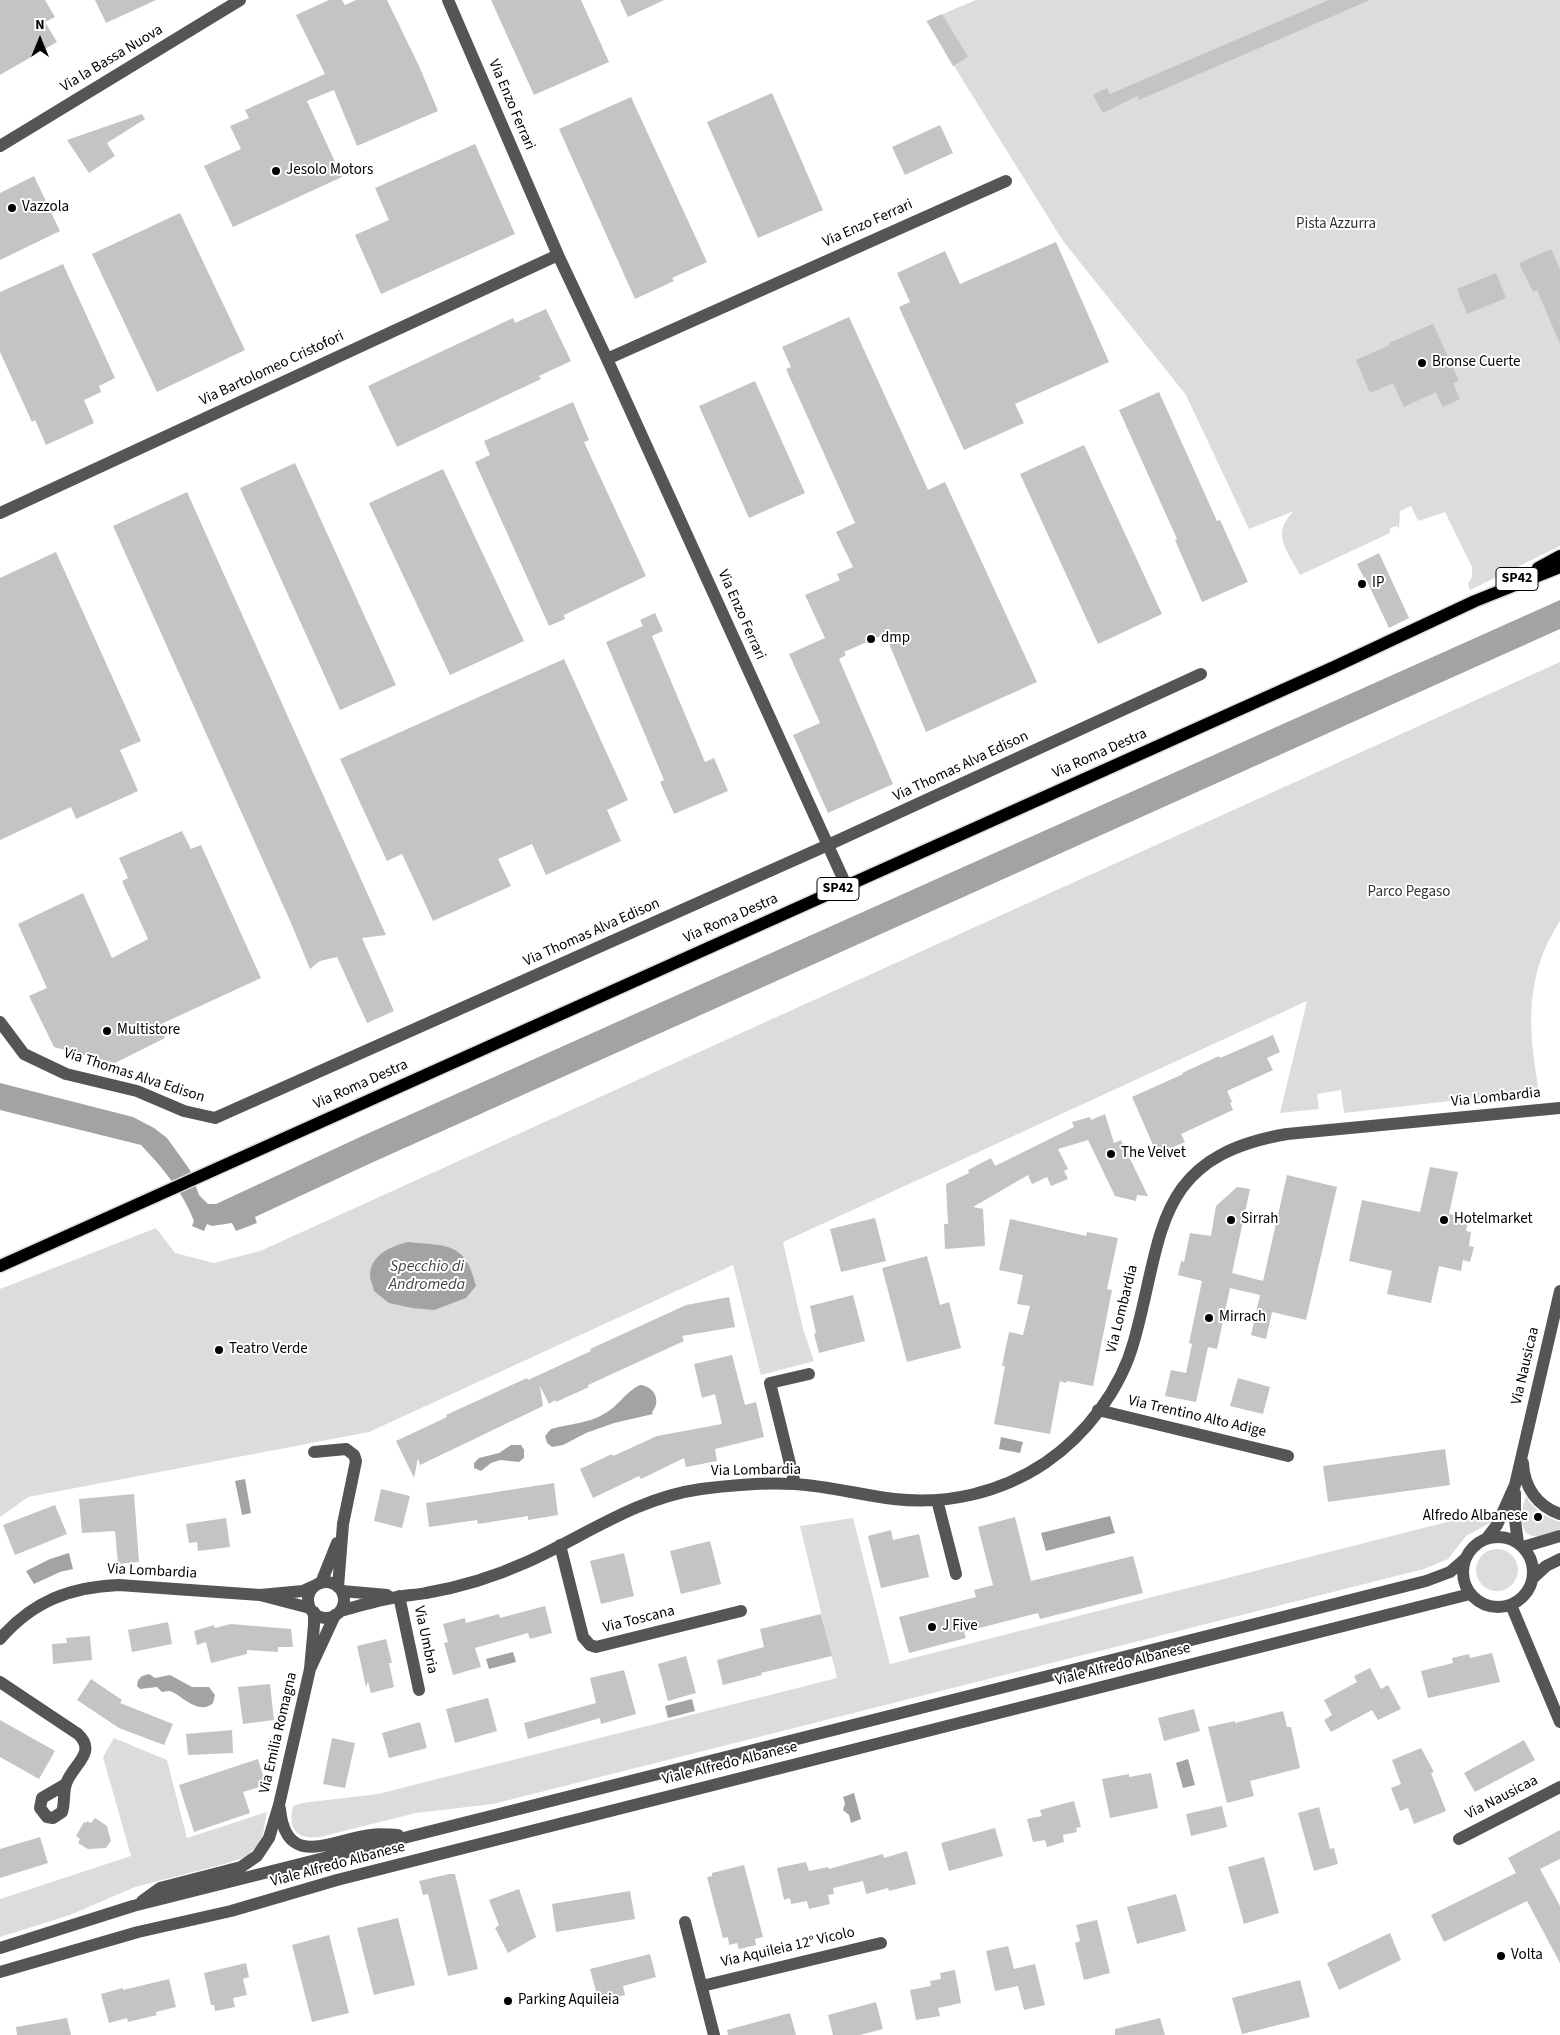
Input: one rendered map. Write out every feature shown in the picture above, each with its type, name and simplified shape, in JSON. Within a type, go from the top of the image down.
[{"type":"main road","name":"Via Roma Destra","points":[[0,1266],[1334,667],[1475,601],[1560,556]]},
{"type":"main road","name":"Via Roma Destra","points":[[1475,601],[1560,567]]},
{"type":"street","name":"Via la Bassa Nuova","points":[[0,146],[240,0]]},
{"type":"street","name":"Via Enzo Ferrari","points":[[448,0],[558,255],[607,358],[846,886]]},
{"type":"street","name":"Via Enzo Ferrari","points":[[607,358],[1006,181]]},
{"type":"street","name":"Via Bartolomeo Cristofori","points":[[0,513],[558,255]]},
{"type":"street","name":"Via Thomas Alva Edison","points":[[0,1022],[24,1054],[66,1074],[136,1091],[184,1111],[215,1118],[828,846],[1201,674]]},
{"type":"street","name":"Via Lombardia","points":[[260,1594],[312,1610],[324,1617],[399,1596],[426,1593],[479,1580],[528,1561],[614,1517],[657,1499],[696,1490],[732,1486],[795,1484],[893,1499],[937,1500],[984,1493],[1026,1474],[1046,1462],[1065,1447],[1080,1433],[1116,1385],[1126,1365],[1134,1342],[1154,1251],[1166,1216],[1186,1183],[1210,1162],[1248,1143],[1287,1134],[1560,1108]]},
{"type":"street","name":"Via Nausicaa","points":[[1487,1538],[1497,1526],[1515,1485],[1560,1291]]},
{"type":"street","points":[[795,1484],[770,1383],[809,1374]]},
{"type":"street","name":"Via Trentino Alto Adige","points":[[1098,1410],[1288,1456]]},
{"type":"street","points":[[314,1452],[346,1449],[354,1456],[355,1471],[344,1524],[340,1589],[344,1600],[338,1613]]},
{"type":"street","name":"Via Nausicaa","points":[[1523,1449],[1524,1472],[1530,1491],[1549,1510],[1560,1514]]},
{"type":"street","name":"Via Nausicaa","points":[[1515,1485],[1515,1509],[1521,1545]]},
{"type":"street","points":[[937,1500],[956,1574]]},
{"type":"street","points":[[312,1610],[309,1596],[318,1585],[344,1524]]},
{"type":"street","points":[[1521,1545],[1560,1536]]},
{"type":"street","points":[[1501,1537],[1521,1545],[1530,1557],[1533,1578],[1529,1589],[1521,1599],[1511,1605],[1492,1607],[1475,1599],[1463,1581],[1462,1570],[1465,1559],[1471,1549],[1487,1538],[1501,1537]]},
{"type":"street","name":"Via Toscana","points":[[560,1545],[583,1637],[590,1645],[596,1647],[741,1611]]},
{"type":"street","name":"Viale Alfredo Albanese","points":[[0,1948],[134,1906],[1426,1581],[1450,1572],[1465,1559]]},
{"type":"street","points":[[1533,1578],[1546,1566],[1560,1559]]},
{"type":"street","name":"Via Lombardia","points":[[0,1639],[21,1617],[49,1600],[98,1586],[119,1585],[260,1594],[303,1590],[330,1582],[340,1589],[399,1596]]},
{"type":"street","name":"Viale Alfredo Albanese","points":[[0,1972],[138,1932],[231,1910],[346,1878],[1470,1594]]},
{"type":"street","name":"Via Umbria","points":[[399,1596],[419,1690]]},
{"type":"street","points":[[1511,1605],[1560,1722]]},
{"type":"street","name":"Via Emilia Romagna","points":[[134,1906],[160,1888],[241,1866],[251,1861],[257,1856],[269,1838],[279,1805],[310,1669],[314,1625],[312,1610]]},
{"type":"street","name":"Via Emilia Romagna","points":[[310,1669],[338,1613]]},
{"type":"street","points":[[0,1682],[85,1740],[84,1754],[66,1784]]},
{"type":"street","name":"Via Nausicaa","points":[[1458,1839],[1560,1787]]},
{"type":"street","name":"Via Emilia Romagna","points":[[279,1805],[283,1831],[289,1839],[312,1848],[372,1834],[413,1836]]},
{"type":"street","points":[[686,1922],[714,2035]]},
{"type":"street","name":"Via Aquileia 12° Vicolo","points":[[702,1986],[881,1943]]},
{"type":"green space","name":"Pista Azzurra","points":[[976,0],[1560,0],[1560,546],[1470,590],[1468,584],[1472,577],[1472,567],[1445,512],[1418,521],[1411,506],[1400,511],[1399,529],[1397,526],[1390,528],[1390,533],[1300,575],[1286,550],[1282,535],[1287,519],[1294,511],[1249,529],[1186,395],[1063,241],[926,21]]},
{"type":"green space","name":"Parco Pegaso","points":[[1560,662],[1560,921],[1548,942],[1540,962],[1532,1003],[1531,1024],[1539,1091],[1344,1113],[1341,1090],[1317,1094],[1319,1109],[1280,1113],[1307,1001],[783,1242],[803,1329],[814,1361],[761,1375],[733,1265],[369,1432],[28,1497],[0,1517],[0,1289],[156,1228],[175,1253],[214,1263],[260,1251]]},
{"type":"green space","points":[[1526,1496],[1540,1512],[1560,1522],[1560,1529],[1538,1537],[1531,1536],[1526,1532],[1522,1518]]},
{"type":"green space","points":[[1486,1512],[1497,1516],[1490,1523],[1466,1536],[1448,1559],[1424,1569],[493,1804],[416,1813],[320,1837],[305,1837],[300,1835],[293,1827],[293,1806],[302,1803],[378,1794],[837,1678],[800,1526],[853,1518],[890,1664]]},
{"type":"green space","points":[[1497,1549],[1512,1555],[1518,1570],[1512,1585],[1497,1591],[1482,1585],[1476,1570],[1482,1555]]},
{"type":"green space","points":[[114,1738],[167,1760],[187,1838],[267,1812],[263,1834],[257,1845],[248,1856],[135,1887],[70,1915],[0,1937],[0,1899],[131,1856],[103,1757]]},
{"type":"water","points":[[1560,600],[1560,629],[369,1164],[255,1217],[257,1223],[236,1231],[232,1223],[212,1226],[207,1224],[204,1231],[192,1226],[194,1221],[178,1190],[141,1145],[0,1110],[0,1083],[133,1117],[154,1128],[167,1138],[190,1170],[199,1195],[208,1204],[216,1204],[360,1137]]},
{"type":"water","name":"Specchio di Andromeda","points":[[408,1242],[434,1244],[453,1249],[467,1261],[476,1286],[466,1298],[434,1310],[389,1303],[374,1291],[370,1277],[371,1268],[378,1256],[383,1252]]},
{"type":"water","points":[[640,1385],[649,1388],[655,1395],[656,1403],[653,1414],[614,1423],[586,1433],[563,1445],[552,1447],[547,1443],[545,1436],[551,1429],[589,1421],[603,1415],[631,1390]]},
{"type":"water","points":[[1001,1437],[1023,1442],[1020,1453],[999,1449]]},
{"type":"water","points":[[511,1445],[521,1445],[524,1450],[524,1458],[519,1462],[500,1460],[491,1463],[481,1471],[474,1468],[474,1463],[479,1458],[499,1453]]},
{"type":"water","points":[[245,1479],[251,1513],[242,1515],[235,1481]]},
{"type":"water","points":[[1110,1516],[1115,1533],[1046,1551],[1041,1533]]},
{"type":"water","points":[[69,1553],[73,1569],[60,1572],[34,1584],[26,1571],[50,1559]]},
{"type":"water","points":[[513,1652],[516,1662],[489,1669],[486,1659]]},
{"type":"water","points":[[149,1674],[155,1678],[170,1675],[192,1687],[209,1687],[215,1695],[213,1703],[207,1707],[195,1706],[173,1692],[162,1692],[157,1687],[140,1689],[137,1686],[138,1680],[142,1676]]},
{"type":"water","points":[[692,1699],[695,1711],[668,1718],[665,1706]]},
{"type":"water","points":[[1188,1759],[1195,1785],[1183,1788],[1176,1763]]},
{"type":"water","points":[[854,1793],[861,1819],[851,1823],[849,1815],[843,1810],[845,1803],[843,1797]]},
{"type":"building","points":[[0,0],[45,0],[55,17],[45,22],[57,42],[0,75]]},
{"type":"building","points":[[95,0],[156,0],[106,23]]},
{"type":"building","points":[[329,0],[342,0],[345,5],[356,0],[387,0],[419,66],[438,111],[357,146],[334,90],[307,101],[342,177],[233,227],[204,166],[241,149],[230,126],[249,118],[245,110],[325,74],[296,15]]},
{"type":"building","points":[[491,0],[581,0],[609,62],[534,95]]},
{"type":"building","points":[[620,0],[664,0],[628,17]]},
{"type":"building","points":[[1329,0],[1370,0],[1139,100],[1137,96],[1103,113],[1093,95],[1107,88],[1110,94]]},
{"type":"building","points":[[942,14],[968,57],[953,66],[927,21]]},
{"type":"building","points":[[772,93],[823,210],[758,238],[707,122]]},
{"type":"building","points":[[631,97],[707,262],[672,278],[674,281],[635,299],[559,129]]},
{"type":"building","points":[[142,114],[145,119],[107,143],[115,156],[89,173],[67,140]]},
{"type":"building","points":[[940,125],[953,153],[905,175],[892,147]]},
{"type":"building","points":[[475,144],[515,234],[381,294],[355,235],[389,220],[375,188]]},
{"type":"building","points":[[34,176],[60,231],[0,260],[0,193]]},
{"type":"building","points":[[180,213],[245,350],[157,392],[92,254]]},
{"type":"building","points":[[1056,242],[1109,362],[1015,404],[1024,423],[964,450],[899,307],[910,302],[897,273],[945,251],[960,284]]},
{"type":"building","points":[[1551,249],[1560,269],[1560,344],[1537,290],[1533,292],[1519,263]]},
{"type":"building","points":[[63,264],[115,378],[99,386],[101,392],[84,400],[94,423],[46,445],[35,420],[32,422],[0,352],[0,292]]},
{"type":"building","points":[[1496,273],[1506,298],[1467,314],[1457,289]]},
{"type":"building","points":[[546,309],[571,361],[539,376],[541,379],[397,447],[368,386],[513,318],[515,323]]},
{"type":"building","points":[[849,317],[928,490],[945,482],[1037,682],[926,732],[885,634],[844,652],[846,655],[839,659],[893,784],[828,813],[793,735],[820,723],[789,654],[825,638],[805,595],[840,580],[837,574],[853,567],[836,532],[855,523],[786,369],[791,367],[782,347]]},
{"type":"building","points":[[1433,324],[1459,381],[1453,383],[1460,399],[1443,407],[1436,392],[1404,407],[1393,383],[1370,393],[1356,360]]},
{"type":"building","points":[[755,381],[805,493],[749,518],[699,406]]},
{"type":"building","points":[[1159,392],[1217,521],[1220,520],[1248,582],[1202,602],[1175,540],[1177,539],[1119,410]]},
{"type":"building","points":[[573,402],[589,440],[584,442],[646,576],[564,615],[565,619],[549,626],[475,462],[490,455],[484,441]]},
{"type":"building","points":[[1084,445],[1162,614],[1098,644],[1020,474]]},
{"type":"building","points":[[295,463],[396,685],[340,710],[240,488]]},
{"type":"building","points":[[443,469],[524,641],[450,675],[369,503]]},
{"type":"building","points":[[187,492],[386,935],[362,938],[394,1011],[367,1023],[337,957],[320,961],[310,969],[113,526]]},
{"type":"building","points":[[56,552],[141,741],[120,750],[138,791],[76,819],[71,807],[0,840],[0,578]]},
{"type":"building","points":[[1379,553],[1409,618],[1389,628],[1357,564]]},
{"type":"building","points":[[655,613],[663,631],[652,636],[705,762],[714,758],[728,791],[674,814],[660,782],[664,780],[606,642],[643,626],[640,620]]},
{"type":"building","points":[[564,659],[628,800],[607,810],[621,841],[546,875],[532,844],[498,859],[511,886],[433,921],[402,854],[387,861],[340,759]]},
{"type":"building","points":[[182,831],[191,849],[201,845],[261,978],[159,1025],[165,1038],[115,1063],[54,1047],[29,996],[47,988],[18,924],[83,893],[112,958],[148,939],[122,881],[128,878],[119,858]]},
{"type":"building","points":[[1273,1035],[1280,1052],[1267,1058],[1273,1070],[1227,1091],[1233,1110],[1181,1134],[1185,1142],[1157,1154],[1132,1097],[1219,1056],[1220,1058]]},
{"type":"building","points":[[1105,1114],[1114,1143],[1121,1140],[1148,1196],[1137,1195],[1136,1201],[1115,1196],[1088,1140],[1058,1149],[1068,1169],[1064,1171],[1068,1179],[1051,1186],[1047,1177],[1032,1184],[1028,1175],[973,1207],[983,1209],[985,1246],[945,1249],[944,1224],[948,1224],[946,1184],[969,1173],[968,1170],[991,1158],[995,1166],[1074,1127],[1072,1122],[1090,1117],[1091,1120]]},
{"type":"building","points":[[1430,1167],[1458,1172],[1449,1214],[1469,1218],[1466,1231],[1471,1232],[1469,1246],[1474,1247],[1470,1262],[1463,1260],[1461,1271],[1439,1266],[1431,1303],[1387,1294],[1392,1271],[1349,1261],[1362,1200],[1420,1212]]},
{"type":"building","points":[[1287,1175],[1337,1187],[1306,1320],[1272,1312],[1266,1339],[1251,1335],[1260,1295],[1230,1288],[1217,1349],[1208,1347],[1196,1402],[1165,1396],[1171,1370],[1186,1373],[1192,1344],[1189,1343],[1202,1281],[1178,1275],[1181,1261],[1184,1262],[1190,1233],[1211,1236],[1216,1206],[1237,1187],[1250,1189],[1232,1273],[1263,1281]]},
{"type":"building","points":[[875,1218],[886,1261],[841,1272],[830,1229]]},
{"type":"building","points":[[1010,1219],[1086,1236],[1087,1232],[1118,1238],[1107,1289],[1112,1290],[1093,1386],[1060,1381],[1050,1434],[994,1424],[1005,1366],[1002,1366],[1009,1332],[1023,1335],[1030,1306],[1017,1304],[1023,1275],[999,1270]]},
{"type":"building","points":[[927,1256],[940,1305],[949,1302],[961,1348],[907,1362],[882,1268]]},
{"type":"building","points":[[853,1295],[865,1341],[819,1353],[810,1306]]},
{"type":"building","points":[[729,1297],[735,1327],[682,1336],[684,1341],[588,1385],[589,1387],[556,1402],[555,1400],[549,1404],[540,1386],[543,1406],[420,1465],[418,1458],[414,1478],[396,1441],[447,1417],[446,1415],[527,1378],[528,1380],[686,1305]]},
{"type":"building","points":[[732,1355],[745,1405],[756,1402],[764,1437],[715,1449],[717,1461],[686,1467],[684,1458],[641,1479],[639,1476],[593,1498],[580,1469],[657,1436],[722,1424],[715,1394],[702,1398],[694,1364]]},
{"type":"building","points":[[1238,1378],[1270,1387],[1263,1414],[1230,1406]]},
{"type":"building","points":[[1445,1449],[1450,1485],[1328,1502],[1323,1466]]},
{"type":"building","points":[[554,1483],[558,1515],[528,1520],[528,1516],[478,1524],[477,1520],[429,1527],[426,1503]]},
{"type":"building","points":[[381,1489],[410,1496],[402,1528],[374,1521]]},
{"type":"building","points":[[134,1494],[139,1562],[118,1564],[115,1531],[82,1533],[79,1499]]},
{"type":"building","points":[[55,1505],[67,1534],[15,1555],[3,1525]]},
{"type":"building","points":[[1015,1517],[1031,1581],[1133,1556],[1143,1593],[1040,1619],[1038,1613],[964,1632],[966,1638],[909,1653],[899,1617],[976,1597],[974,1590],[993,1585],[978,1527]]},
{"type":"building","points":[[226,1518],[230,1547],[198,1551],[197,1542],[189,1543],[186,1524]]},
{"type":"building","points":[[891,1530],[893,1540],[919,1534],[929,1577],[881,1588],[868,1536]]},
{"type":"building","points":[[710,1541],[721,1584],[681,1594],[670,1551]]},
{"type":"building","points":[[624,1553],[634,1596],[601,1604],[590,1561]]},
{"type":"building","points":[[545,1606],[552,1633],[530,1639],[528,1633],[475,1648],[481,1667],[453,1675],[444,1643],[448,1642],[443,1624],[465,1618],[466,1623],[499,1614],[500,1618]]},
{"type":"building","points":[[821,1614],[832,1656],[761,1673],[762,1675],[723,1685],[717,1660],[764,1647],[760,1629]]},
{"type":"building","points":[[168,1622],[172,1644],[132,1652],[128,1630]]},
{"type":"building","points":[[231,1624],[291,1629],[293,1647],[278,1647],[278,1652],[247,1650],[247,1654],[211,1663],[206,1642],[197,1645],[194,1631],[214,1625],[215,1628]]},
{"type":"building","points":[[90,1636],[92,1660],[53,1664],[52,1644],[67,1643],[66,1638]]},
{"type":"building","points":[[386,1639],[392,1663],[389,1663],[394,1687],[371,1693],[368,1682],[366,1687],[357,1646]]},
{"type":"building","points":[[1492,1653],[1500,1682],[1428,1698],[1421,1671],[1453,1663],[1452,1658],[1469,1654],[1470,1658]]},
{"type":"building","points":[[686,1656],[696,1693],[668,1701],[658,1664]]},
{"type":"building","points":[[1370,1668],[1381,1689],[1388,1685],[1401,1709],[1378,1720],[1372,1710],[1331,1732],[1324,1720],[1332,1715],[1324,1700],[1357,1682],[1354,1676]]},
{"type":"building","points":[[624,1670],[636,1714],[601,1724],[600,1718],[528,1739],[524,1723],[596,1703],[590,1678]]},
{"type":"building","points":[[91,1679],[122,1700],[120,1703],[173,1724],[164,1745],[119,1728],[77,1700]]},
{"type":"building","points":[[270,1684],[274,1720],[243,1724],[238,1687]]},
{"type":"building","points":[[488,1698],[497,1731],[455,1743],[446,1709]]},
{"type":"building","points":[[1194,1709],[1200,1731],[1164,1741],[1158,1718]]},
{"type":"building","points":[[1283,1711],[1287,1727],[1291,1727],[1300,1768],[1250,1781],[1254,1796],[1227,1803],[1208,1727],[1235,1721],[1235,1723]]},
{"type":"building","points":[[0,1720],[55,1751],[39,1779],[0,1757]]},
{"type":"building","points":[[420,1722],[427,1748],[389,1758],[382,1733]]},
{"type":"building","points":[[232,1730],[233,1753],[188,1755],[186,1734]]},
{"type":"building","points":[[332,1738],[355,1743],[345,1788],[323,1784]]},
{"type":"building","points":[[1524,1740],[1535,1760],[1475,1792],[1464,1773]]},
{"type":"building","points":[[1421,1748],[1434,1772],[1431,1773],[1446,1811],[1414,1824],[1408,1808],[1400,1811],[1391,1788],[1401,1784],[1392,1760]]},
{"type":"building","points":[[258,1759],[266,1785],[243,1792],[250,1813],[194,1832],[179,1785]]},
{"type":"building","points":[[1151,1773],[1158,1808],[1110,1818],[1102,1779],[1129,1774],[1129,1777]]},
{"type":"building","points":[[1074,1801],[1081,1827],[1076,1828],[1077,1832],[1063,1835],[1064,1842],[1047,1847],[1045,1840],[1033,1842],[1027,1819],[1042,1816],[1040,1810]]},
{"type":"building","points":[[1222,1806],[1227,1827],[1191,1836],[1186,1814]]},
{"type":"building","points":[[1319,1807],[1330,1849],[1334,1848],[1338,1864],[1314,1871],[1298,1813]]},
{"type":"building","points":[[95,1818],[107,1826],[111,1841],[106,1848],[88,1849],[78,1843],[80,1839],[76,1836],[84,1822],[91,1823]]},
{"type":"building","points":[[995,1828],[1003,1856],[949,1871],[941,1843]]},
{"type":"building","points":[[1560,1830],[1560,1859],[1540,1869],[1560,1906],[1560,1963],[1527,1901],[1444,1942],[1431,1915],[1516,1873],[1508,1858]]},
{"type":"building","points":[[40,1837],[48,1863],[0,1878],[0,1849]]},
{"type":"building","points":[[907,1851],[916,1884],[889,1891],[888,1888],[866,1894],[863,1881],[833,1888],[834,1894],[828,1895],[830,1904],[809,1909],[807,1901],[791,1904],[790,1898],[784,1900],[777,1868],[806,1862],[809,1871],[828,1867],[829,1869],[883,1854],[884,1858]]},
{"type":"building","points":[[1264,1857],[1279,1913],[1244,1924],[1228,1867]]},
{"type":"building","points":[[744,1865],[763,1937],[755,1939],[756,1945],[739,1949],[737,1943],[729,1945],[728,1937],[723,1938],[707,1877],[712,1876],[712,1873]]},
{"type":"building","points":[[455,1874],[478,1969],[448,1976],[428,1894],[423,1895],[419,1881]]},
{"type":"building","points":[[519,1889],[536,1937],[508,1953],[495,1928],[499,1925],[489,1900]]},
{"type":"building","points":[[630,1891],[635,1919],[556,1932],[552,1904]]},
{"type":"building","points":[[1176,1894],[1186,1931],[1137,1944],[1127,1907]]},
{"type":"building","points":[[398,1918],[415,1985],[374,1995],[357,1928]]},
{"type":"building","points":[[1097,1920],[1110,1973],[1084,1980],[1075,1943],[1080,1941],[1076,1925]]},
{"type":"building","points":[[1390,1933],[1401,1960],[1339,1990],[1327,1963]]},
{"type":"building","points":[[329,1935],[349,2013],[312,2022],[292,1945]]},
{"type":"building","points":[[1008,1946],[1014,1969],[1035,1964],[1045,2005],[1024,2010],[1018,1986],[995,1991],[986,1951]]},
{"type":"building","points":[[650,1954],[656,1977],[623,1986],[625,1995],[599,2002],[590,1969]]},
{"type":"building","points":[[246,1963],[249,1977],[243,1979],[247,1995],[233,1998],[235,2007],[215,2011],[214,2005],[211,2005],[204,1973]]},
{"type":"building","points":[[955,1970],[961,2003],[938,2008],[940,2016],[916,2020],[910,1990],[931,1986],[930,1981],[941,1979],[940,1973]]},
{"type":"building","points":[[169,1979],[176,2007],[156,2012],[157,2015],[128,2022],[127,2018],[109,2023],[101,1994]]},
{"type":"building","points":[[1300,1980],[1310,2017],[1242,2034],[1232,1998]]},
{"type":"building","points":[[876,2002],[883,2029],[860,2035],[833,2035],[828,2015]]},
{"type":"building","points":[[790,2013],[796,2035],[728,2035],[727,2030]]},
{"type":"building","points":[[67,2018],[71,2035],[17,2035],[16,2027]]},
{"type":"building","points":[[1160,2018],[1165,2035],[1115,2035],[1115,2029]]},
{"type":"place","name":"Jesolo Motors","points":[[276,171]]},
{"type":"place","name":"Vazzola","points":[[12,208]]},
{"type":"place","name":"Bronse Cuerte","points":[[1422,363]]},
{"type":"place","name":"IP","points":[[1362,584]]},
{"type":"place","name":"dmp","points":[[871,639]]},
{"type":"place","name":"Multistore","points":[[107,1031]]},
{"type":"place","name":"The Velvet","points":[[1111,1154]]},
{"type":"place","name":"Sirrah","points":[[1231,1220]]},
{"type":"place","name":"Hotelmarket","points":[[1444,1220]]},
{"type":"place","name":"Mirrach","points":[[1209,1318]]},
{"type":"place","name":"Teatro Verde","points":[[219,1350]]},
{"type":"place","name":"Alfredo Albanese","points":[[1538,1517]]},
{"type":"place","name":"J Five","points":[[932,1627]]},
{"type":"place","name":"Volta","points":[[1501,1956]]},
{"type":"place","name":"Parking Aquileia","points":[[508,2001]]}]
